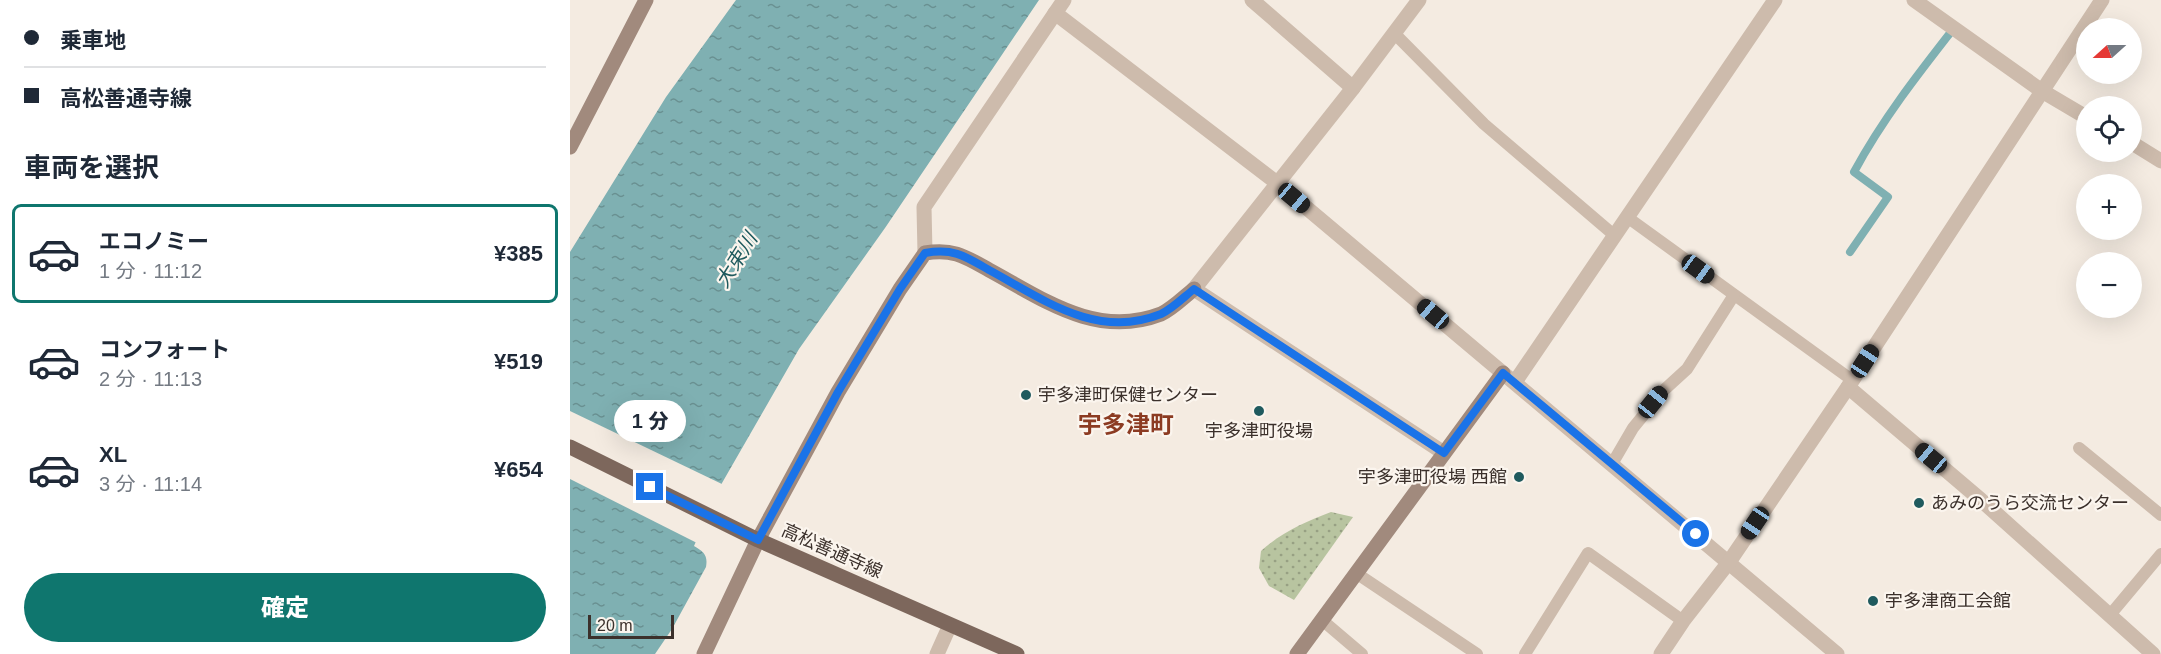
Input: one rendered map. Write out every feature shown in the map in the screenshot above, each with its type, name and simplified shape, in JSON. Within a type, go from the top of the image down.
[{"type":"main road","name":"高松善通寺線","points":[[570,447],[758,540],[1017,654]]},
{"type":"street","points":[[570,147],[646,0]]},
{"type":"street","points":[[704,654],[758,540],[838,392],[900,289],[925,253],[924,207],[1064,0]]},
{"type":"street","points":[[1252,0],[1353,88]]},
{"type":"street","points":[[925,253],[954,252],[1066,311],[1092,321],[1128,321],[1162,314],[1194,289],[1353,88],[1419,0]]},
{"type":"street","points":[[1297,654],[1444,453],[1509,377],[1614,235],[1775,0]]},
{"type":"street","points":[[1914,0],[2042,91],[2076,111]]},
{"type":"street","points":[[1661,654],[1683,621],[1729,562],[1850,383],[2102,0]]},
{"type":"street","points":[[1055,13],[1277,183],[1837,654]]},
{"type":"street","points":[[2142,149],[2161,161]]},
{"type":"street","points":[[1194,289],[1444,453]]},
{"type":"street","points":[[1850,383],[2153,654]]},
{"type":"street","points":[[937,654],[950,625]]},
{"type":"lane","points":[[1395,33],[1484,124],[1614,235]]},
{"type":"lane","points":[[1627,217],[1850,383]]},
{"type":"lane","points":[[1612,464],[1633,428],[1664,390],[1687,369],[1734,295]]},
{"type":"lane","points":[[2079,448],[2161,515]]},
{"type":"lane","points":[[1525,654],[1588,553],[1683,621]]},
{"type":"lane","points":[[2110,615],[2161,554]]},
{"type":"lane","points":[[1356,573],[1477,654]]},
{"type":"lane","points":[[1322,620],[1362,654]]},
{"type":"green space","points":[[1331,512],[1353,517],[1294,600],[1269,586],[1259,568],[1261,551],[1294,528]]},
{"type":"water","name":"大束川","points":[[736,0],[1039,0],[885,228],[799,349],[722,483],[694,546],[704,554],[706,567],[672,629],[655,654],[570,654],[570,252],[666,97]]},
{"type":"pier","points":[[570,411],[724,485],[697,543],[570,479]]},
{"type":"waterway","points":[[1850,252],[1888,197],[1854,172],[1888,116],[1954,28]]},
{"type":"place","name":"宇多津町保健センター","points":[[1026,395]]},
{"type":"place","name":"宇多津町役場","points":[[1259,411]]},
{"type":"place","name":"宇多津町役場 西館","points":[[1519,477]]},
{"type":"place","name":"あみのうら交流センター","points":[[1919,503]]},
{"type":"place","name":"宇多津商工会館","points":[[1873,601]]},
{"type":"district","name":"宇多津町","points":[[1126,425]]},
{"type":"route","points":[[650,487],[758,540],[838,392],[900,289],[925,253],[937,251],[954,252],[972,260],[1066,311],[1092,321],[1128,321],[1162,314],[1194,289],[1444,453],[1503,373],[1696,534]]}]
